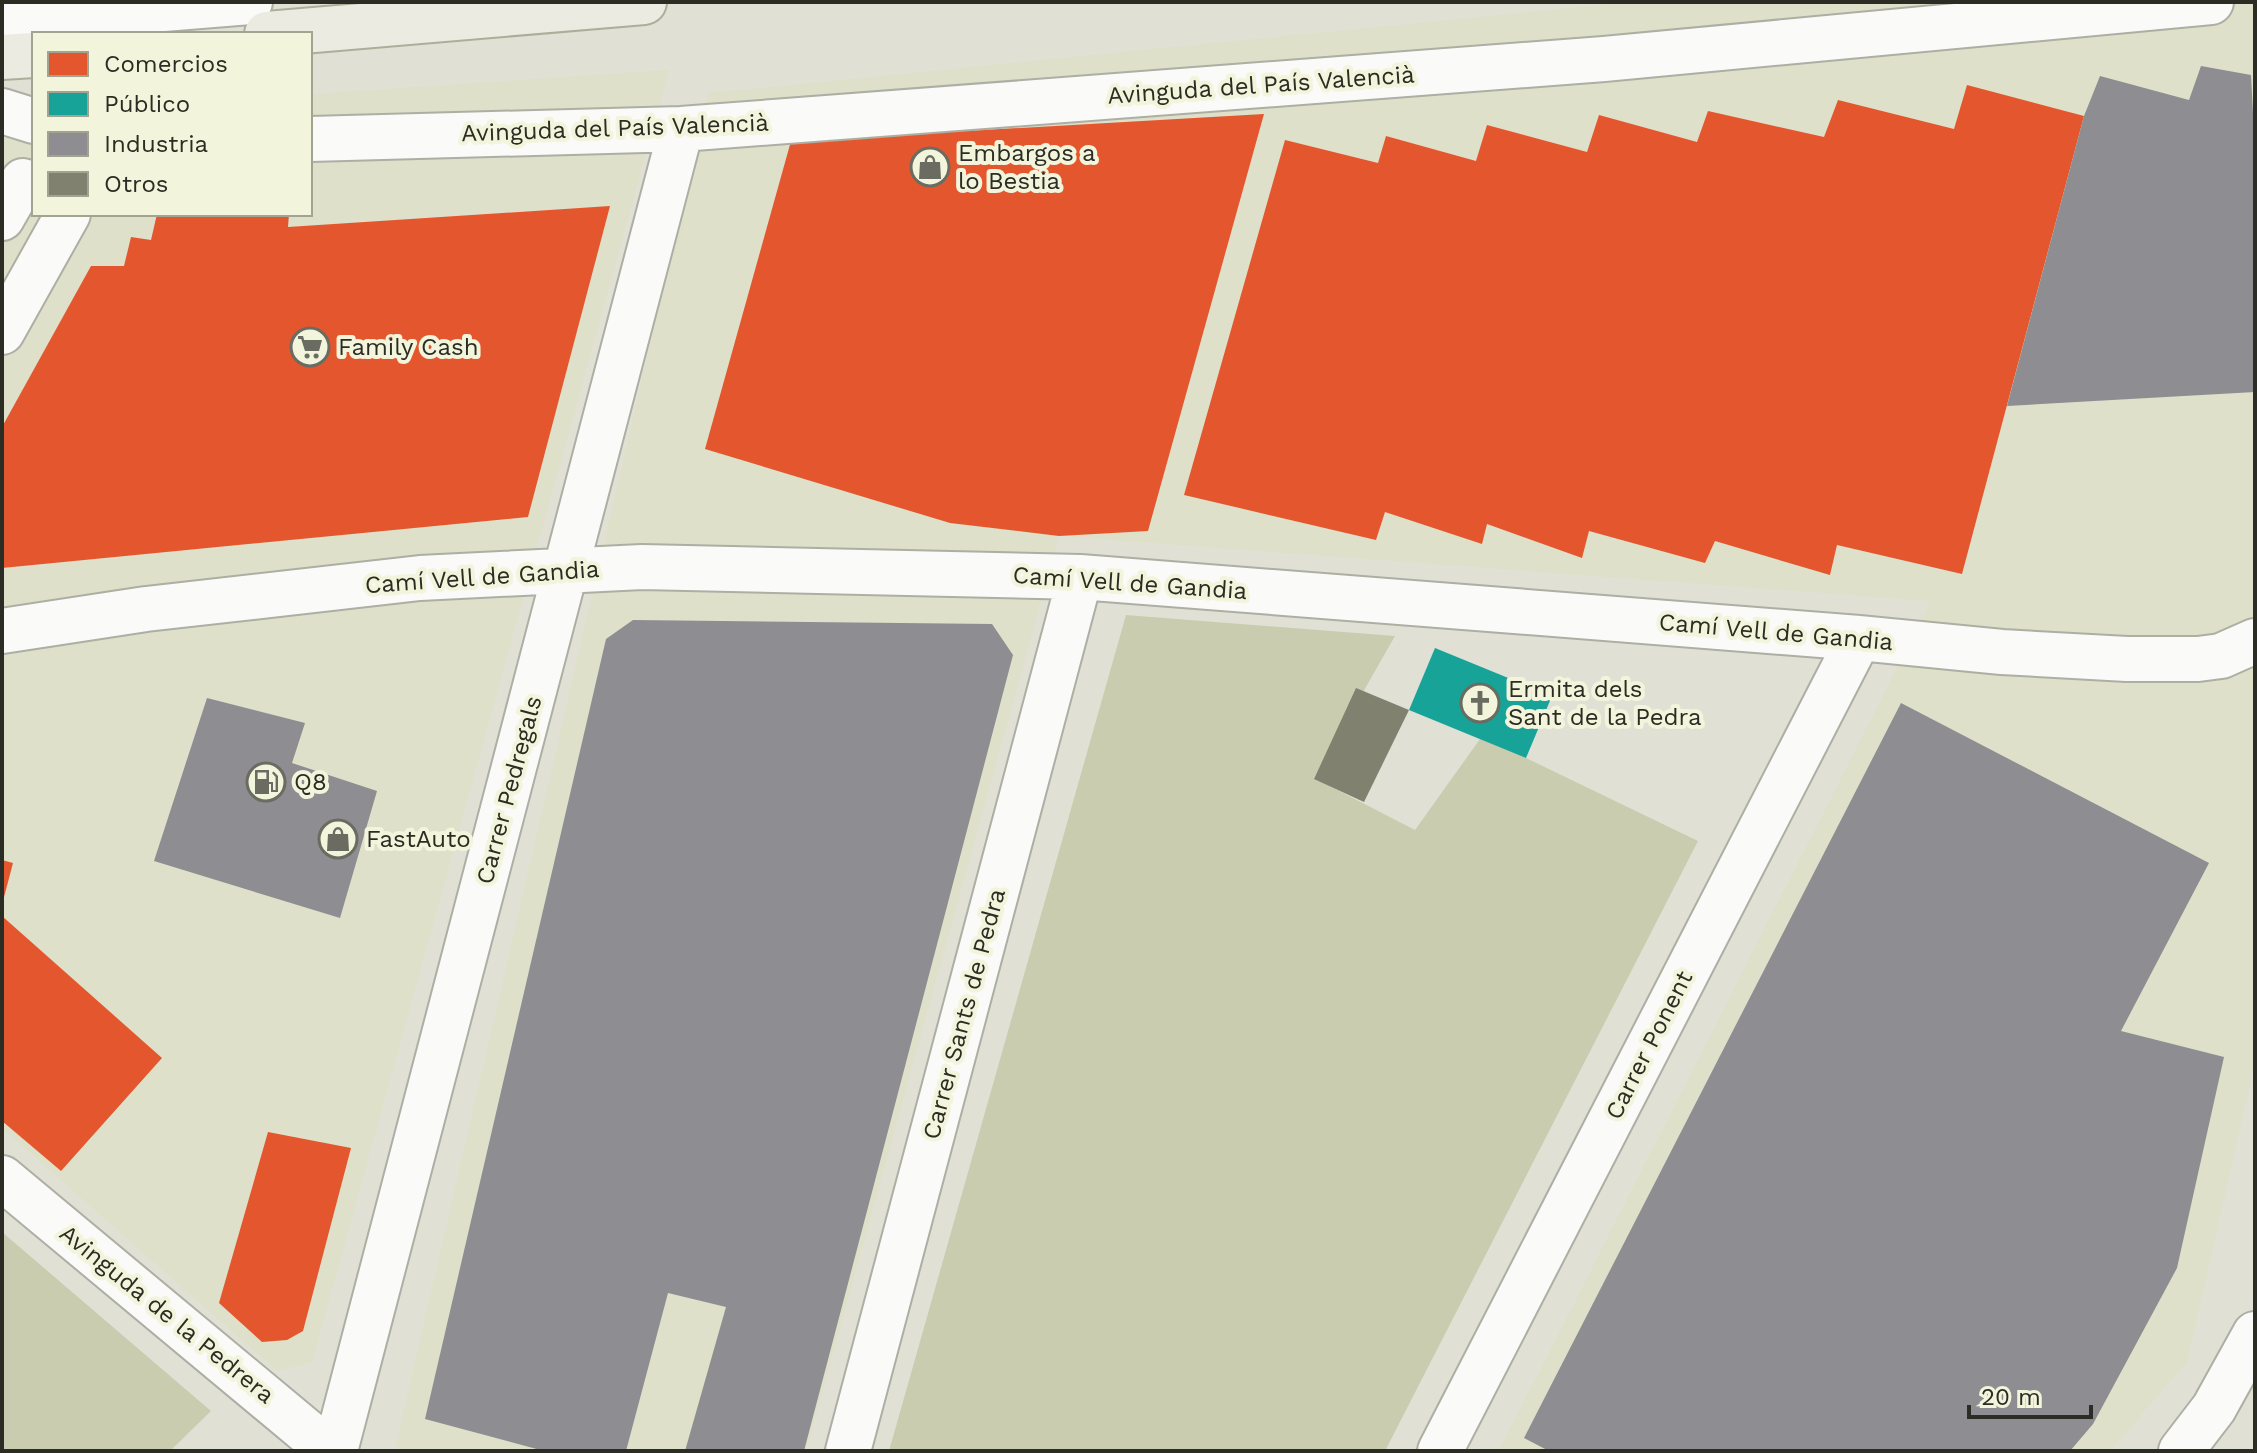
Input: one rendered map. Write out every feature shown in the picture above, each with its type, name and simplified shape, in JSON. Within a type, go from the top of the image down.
[{"type":"main road","points":[[291,32],[644,2]]},
{"type":"street","name":"Avinguda del País Valencià","points":[[312,139],[681,129],[1604,59],[2211,2]]},
{"type":"street","points":[[2,22],[216,14]]},
{"type":"street","points":[[2,111],[32,120]]},
{"type":"street","name":"Carrer Pedregals","points":[[332,1451],[681,129]]},
{"type":"street","points":[[2,218],[23,181]]},
{"type":"street","points":[[2,332],[67,216]]},
{"type":"street","name":"Camí Vell de Gandia","points":[[2,631],[146,609],[420,578],[642,567],[1080,577],[2002,652],[2127,659],[2221,656],[2255,641]]},
{"type":"street","name":"Carrer Sants de Pedra","points":[[848,1451],[1080,577]]},
{"type":"street","name":"Carrer Ponent","points":[[1440,1451],[1859,638]]},
{"type":"street","name":"Avinguda de la Pedrera","points":[[2,1178],[332,1451]]},
{"type":"street","points":[[2181,1451],[2214,1408],[2255,1334]]},
{"type":"shaded area","points":[[1630,2],[2255,2],[2255,1062],[2187,1362],[2110,1451],[1499,1451],[1931,601],[1059,536],[806,1451],[398,1451],[396,1444],[708,93]]},
{"type":"shaded area","points":[[669,70],[312,1362],[277,1371],[2,1128],[2,115],[32,113],[32,216],[312,216],[312,94]]},
{"type":"shaded area","points":[[1126,615],[1395,636],[1314,778],[1415,830],[1480,739],[1698,841],[1385,1451],[889,1451]]},
{"type":"shaded area","points":[[2,1232],[211,1411],[170,1451],[2,1451]]},
{"type":"building: Comercios","points":[[1967,85],[2084,116],[1962,574],[1837,545],[1830,575],[1715,541],[1705,563],[1589,531],[1582,558],[1487,524],[1482,544],[1385,512],[1376,540],[1184,495],[1285,140],[1378,163],[1386,136],[1476,161],[1487,125],[1587,152],[1599,115],[1697,142],[1708,111],[1824,137],[1838,100],[1954,129]]},
{"type":"building: Comercios","points":[[1264,114],[1148,531],[1059,536],[950,523],[705,449],[791,141]]},
{"type":"building: Comercios","name":"Family Cash","points":[[610,206],[528,517],[2,568],[2,427],[91,266],[124,266],[131,237],[151,240],[157,216],[289,216],[288,227]]},
{"type":"building: Comercios","points":[[2,860],[13,863],[3,901],[2,901]]},
{"type":"building: Comercios","points":[[2,916],[162,1058],[61,1171],[2,1121]]},
{"type":"building: Comercios","points":[[268,1132],[351,1148],[303,1331],[287,1340],[262,1342],[219,1303]]},
{"type":"building: Público","name":"Ermita dels Sant de la Pedra","points":[[1435,648],[1552,696],[1526,758],[1409,710]]},
{"type":"building: Industria","points":[[2201,66],[2251,75],[2255,151],[2255,392],[2007,406],[2084,116],[2100,76],[2189,100]]},
{"type":"building: Industria","points":[[633,620],[992,624],[1013,655],[804,1451],[685,1451],[726,1307],[668,1293],[626,1451],[544,1451],[425,1419],[606,639]]},
{"type":"building: Industria","points":[[207,698],[305,723],[292,763],[377,791],[340,918],[154,861]]},
{"type":"building: Industria","points":[[1901,703],[2209,863],[2121,1031],[2224,1057],[2177,1268],[2093,1424],[2070,1451],[1549,1451],[1524,1438]]},
{"type":"building: Otros","points":[[1356,688],[1409,710],[1364,802],[1314,779]]},
{"type":"place","name":"Embargos a lo Bestia","points":[[930,167]]},
{"type":"place","name":"Family Cash","points":[[310,347]]},
{"type":"place","name":"Ermita dels Sant de la Pedra","points":[[1480,703]]},
{"type":"place","name":"Q8","points":[[266,782]]},
{"type":"place","name":"FastAuto","points":[[338,839]]}]
